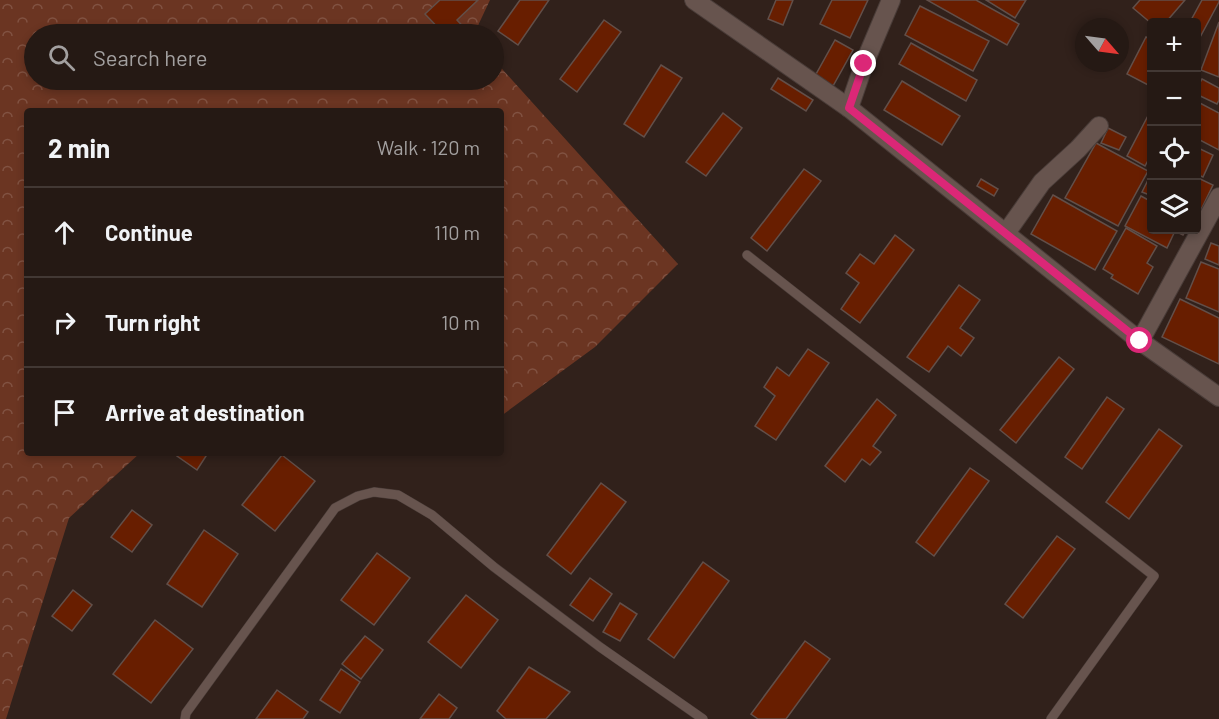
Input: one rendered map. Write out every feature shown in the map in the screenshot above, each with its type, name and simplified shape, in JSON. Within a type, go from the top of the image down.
[{"type":"street","points":[[694,0],[849,108],[1140,341],[1219,397]]},
{"type":"street","points":[[849,108],[864,64],[891,0]]},
{"type":"street","points":[[1006,233],[1042,182],[1099,126]]},
{"type":"street","points":[[1140,341],[1219,197]]},
{"type":"lane","points":[[747,255],[1154,576],[1051,719]]},
{"type":"lane","points":[[185,719],[186,713],[335,508],[358,496],[374,492],[398,495],[432,515],[494,567],[600,647],[704,719]]},
{"type":"green space","points":[[0,0],[490,0],[479,24],[24,24],[24,90],[504,90],[504,71],[678,264],[595,347],[504,414],[504,108],[24,108],[24,456],[137,456],[69,518],[6,719],[0,719]]},
{"type":"building","points":[[440,0],[478,0],[457,20],[461,24],[434,24],[425,14]]},
{"type":"building","points":[[520,0],[549,0],[518,45],[504,35],[503,24]]},
{"type":"building","points":[[776,0],[793,0],[783,25],[768,19]]},
{"type":"building","points":[[832,0],[868,0],[850,38],[820,24]]},
{"type":"building","points":[[927,0],[976,0],[1019,24],[1007,45]]},
{"type":"building","points":[[986,0],[1026,0],[1015,18]]},
{"type":"building","points":[[1140,0],[1185,0],[1169,18],[1147,20],[1133,8]]},
{"type":"building","points":[[1202,0],[1219,0],[1201,35],[1201,18],[1192,18]]},
{"type":"building","points":[[920,6],[989,41],[973,71],[905,35]]},
{"type":"building","points":[[604,20],[621,32],[577,92],[560,79]]},
{"type":"building","points":[[1219,22],[1219,77],[1201,70]]},
{"type":"building","points":[[1147,38],[1147,84],[1127,74]]},
{"type":"building","points":[[835,40],[853,50],[833,86],[815,76]]},
{"type":"building","points":[[911,43],[977,80],[966,101],[899,64]]},
{"type":"building","points":[[661,65],[682,78],[644,137],[624,124]]},
{"type":"building","points":[[778,78],[813,100],[806,111],[771,89]]},
{"type":"building","points":[[1202,79],[1219,88],[1217,104],[1201,96]]},
{"type":"building","points":[[902,81],[960,116],[942,145],[884,110]]},
{"type":"building","points":[[1201,104],[1219,113],[1219,150],[1201,141]]},
{"type":"building","points":[[723,113],[742,128],[706,176],[686,162]]},
{"type":"building","points":[[1147,118],[1147,162],[1145,166],[1127,156]]},
{"type":"building","points":[[1108,128],[1126,137],[1119,150],[1101,143]]},
{"type":"building","points":[[1096,143],[1147,170],[1118,226],[1065,198]]},
{"type":"building","points":[[1201,149],[1213,155],[1203,177],[1201,176]]},
{"type":"building","points":[[804,169],[821,181],[767,251],[751,238]]},
{"type":"building","points":[[981,179],[998,189],[994,196],[977,186]]},
{"type":"building","points":[[1201,179],[1213,185],[1201,210]]},
{"type":"building","points":[[1147,182],[1147,194],[1142,192]]},
{"type":"building","points":[[1053,195],[1117,231],[1095,270],[1031,234]]},
{"type":"building","points":[[1141,196],[1147,199],[1147,234],[1174,234],[1167,248],[1125,226]]},
{"type":"building","points":[[1126,228],[1157,246],[1147,263],[1153,267],[1138,294],[1111,278],[1113,275],[1103,269]]},
{"type":"building","points":[[895,235],[914,250],[860,323],[841,309],[859,283],[846,273],[860,254],[874,264]]},
{"type":"building","points":[[1211,243],[1219,246],[1219,265],[1205,259]]},
{"type":"building","points":[[1201,262],[1219,269],[1219,312],[1186,298]]},
{"type":"building","points":[[959,285],[980,300],[960,328],[974,338],[961,356],[948,346],[929,372],[907,357]]},
{"type":"building","points":[[1180,299],[1219,318],[1219,364],[1162,337]]},
{"type":"building","points":[[808,349],[829,363],[776,440],[755,426],[775,396],[764,387],[777,367],[789,376]]},
{"type":"building","points":[[1059,357],[1074,369],[1016,443],[1000,430]]},
{"type":"building","points":[[1107,397],[1124,409],[1082,469],[1065,457]]},
{"type":"building","points":[[877,399],[896,415],[873,446],[881,452],[870,465],[862,459],[845,482],[825,466]]},
{"type":"building","points":[[1159,429],[1182,446],[1129,519],[1106,502]]},
{"type":"building","points":[[177,456],[206,456],[197,470]]},
{"type":"building","points":[[281,456],[315,481],[275,531],[242,505]]},
{"type":"building","points":[[970,468],[989,481],[934,556],[916,542]]},
{"type":"building","points":[[601,483],[626,502],[571,574],[547,555]]},
{"type":"building","points":[[132,510],[152,525],[132,552],[111,537]]},
{"type":"building","points":[[204,530],[238,554],[202,607],[167,584]]},
{"type":"building","points":[[1057,536],[1075,549],[1023,618],[1005,604]]},
{"type":"building","points":[[377,553],[410,578],[374,625],[341,600]]},
{"type":"building","points":[[703,562],[729,581],[674,658],[648,639]]},
{"type":"building","points":[[590,578],[612,594],[593,621],[570,605]]},
{"type":"building","points":[[73,590],[92,605],[72,631],[52,616]]},
{"type":"building","points":[[466,595],[498,620],[461,668],[428,642]]},
{"type":"building","points":[[620,603],[637,614],[620,641],[603,632]]},
{"type":"building","points":[[155,620],[193,649],[151,703],[113,674]]},
{"type":"building","points":[[365,636],[383,650],[361,679],[342,664]]},
{"type":"building","points":[[805,641],[830,659],[786,719],[758,719],[751,714]]},
{"type":"building","points":[[529,667],[570,692],[546,719],[506,719],[497,711]]},
{"type":"building","points":[[341,669],[360,682],[340,713],[320,700]]},
{"type":"building","points":[[277,690],[308,712],[303,719],[256,719]]},
{"type":"building","points":[[439,694],[457,708],[449,719],[420,719]]},
{"type":"route","points":[[864,64],[849,108],[1140,341]]}]
